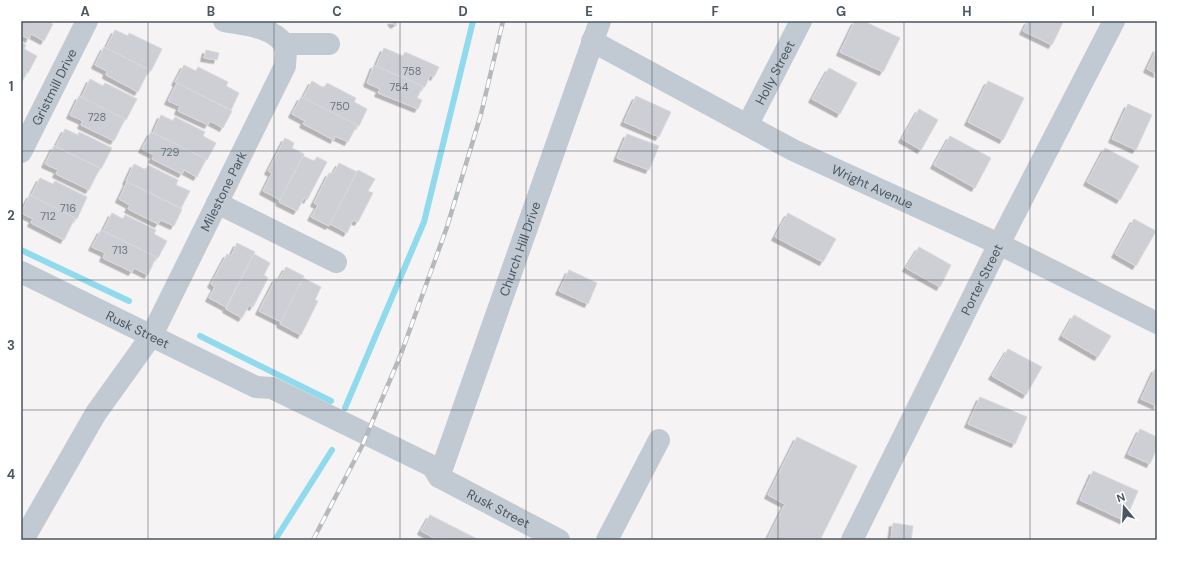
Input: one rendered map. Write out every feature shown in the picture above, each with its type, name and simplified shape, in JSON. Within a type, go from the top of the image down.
[{"type":"street","name":"Gristmill Drive","points":[[21,152],[87,21]]},
{"type":"street","points":[[224,21],[274,33],[284,44],[329,44]]},
{"type":"street","name":"Church Hill Drive","points":[[439,477],[600,21]]},
{"type":"street","name":"Holly Street","points":[[748,124],[801,21]]},
{"type":"street","name":"Porter Street","points":[[852,540],[999,244],[1114,21]]},
{"type":"street","name":"Wright Avenue","points":[[592,41],[748,124],[793,150],[999,244],[1157,323]]},
{"type":"street","name":"Milestone Park","points":[[23,540],[96,414],[152,335],[285,66],[286,51],[284,44]]},
{"type":"street","points":[[217,203],[336,262]]},
{"type":"street","name":"Rusk Street","points":[[21,272],[256,386],[263,395],[427,479],[439,477],[559,540]]},
{"type":"street","points":[[607,540],[659,440]]},
{"type":"building","points":[[21,21],[48,21],[53,24],[44,41],[31,34],[29,39],[21,35]]},
{"type":"building","points":[[391,21],[400,21],[394,25]]},
{"type":"building","points":[[855,21],[863,21],[900,38],[883,72],[840,52]]},
{"type":"building","points":[[1028,21],[1063,22],[1052,45],[1023,31]]},
{"type":"building","points":[[115,30],[128,36],[129,33],[162,49],[151,71],[106,48]]},
{"type":"building","points":[[21,42],[26,45],[24,49],[37,56],[28,73],[21,69]]},
{"type":"building","points":[[104,47],[149,70],[138,92],[106,75],[107,71],[95,65]]},
{"type":"building","points":[[384,48],[403,56],[405,52],[439,67],[434,77],[430,75],[425,87],[376,66]]},
{"type":"building","points":[[1157,48],[1157,74],[1147,69]]},
{"type":"building","points":[[206,50],[219,53],[217,60],[204,58]]},
{"type":"building","points":[[184,65],[196,71],[198,67],[228,82],[226,86],[239,93],[231,110],[175,82]]},
{"type":"building","points":[[374,65],[423,86],[417,98],[422,100],[418,109],[378,93],[380,89],[367,83]]},
{"type":"building","points":[[829,68],[857,83],[840,114],[812,99]]},
{"type":"building","points":[[21,69],[27,72],[21,84]]},
{"type":"building","points":[[90,79],[103,86],[105,83],[137,99],[126,120],[81,98]]},
{"type":"building","points":[[312,81],[324,88],[327,83],[356,98],[354,102],[367,109],[359,126],[303,98]]},
{"type":"building","points":[[988,81],[1024,98],[1003,140],[968,122]]},
{"type":"building","points":[[177,83],[232,111],[223,128],[210,121],[208,125],[178,111],[180,106],[168,101]]},
{"type":"building","points":[[79,96],[125,119],[114,141],[81,125],[83,121],[70,115]]},
{"type":"building","points":[[636,96],[671,112],[659,137],[624,122]]},
{"type":"building","points":[[301,97],[357,125],[348,142],[335,136],[334,140],[303,124],[305,121],[292,114]]},
{"type":"building","points":[[1128,104],[1152,115],[1136,150],[1112,139]]},
{"type":"building","points":[[919,109],[938,120],[921,150],[902,139]]},
{"type":"building","points":[[161,115],[173,121],[175,117],[205,132],[203,136],[216,143],[207,160],[153,133]]},
{"type":"building","points":[[65,129],[78,135],[79,132],[112,148],[101,169],[56,146]]},
{"type":"building","points":[[151,132],[206,159],[197,177],[184,170],[182,174],[152,159],[154,155],[142,149]]},
{"type":"building","points":[[627,134],[659,146],[649,170],[617,158]]},
{"type":"building","points":[[950,136],[991,158],[975,188],[934,165]]},
{"type":"building","points":[[285,138],[294,143],[292,148],[304,154],[280,200],[263,191],[272,173],[268,171]]},
{"type":"building","points":[[54,146],[100,168],[89,190],[56,174],[58,170],[45,164]]},
{"type":"building","points":[[1105,148],[1139,166],[1120,200],[1087,182]]},
{"type":"building","points":[[303,156],[314,161],[317,157],[327,162],[307,200],[304,198],[297,211],[279,202]]},
{"type":"building","points":[[339,163],[357,172],[329,226],[311,217],[318,205],[314,203],[329,173],[333,174]]},
{"type":"building","points":[[134,164],[146,170],[148,165],[178,180],[176,185],[190,191],[181,208],[126,181]]},
{"type":"building","points":[[358,170],[375,179],[368,191],[373,193],[358,222],[353,220],[347,233],[330,224]]},
{"type":"building","points":[[40,178],[53,184],[55,181],[87,197],[77,219],[31,196]]},
{"type":"building","points":[[127,182],[182,209],[174,226],[161,220],[158,224],[128,209],[130,205],[119,199]]},
{"type":"building","points":[[30,195],[75,218],[64,240],[31,223],[33,219],[21,213]]},
{"type":"building","points":[[112,213],[123,219],[125,215],[156,230],[154,234],[167,241],[158,258],[103,231]]},
{"type":"building","points":[[788,213],[836,239],[823,262],[775,237]]},
{"type":"building","points":[[1134,219],[1156,231],[1136,266],[1115,254]]},
{"type":"building","points":[[101,230],[156,257],[148,275],[134,268],[132,272],[103,258],[105,253],[92,247]]},
{"type":"building","points":[[237,243],[255,252],[226,307],[209,298],[215,287],[211,284],[227,254],[231,256]]},
{"type":"building","points":[[919,247],[951,265],[940,287],[906,268]]},
{"type":"building","points":[[254,254],[270,263],[264,275],[268,278],[253,307],[249,305],[242,318],[226,309]]},
{"type":"building","points":[[286,267],[304,276],[281,322],[259,311],[276,278],[279,280]]},
{"type":"building","points":[[569,270],[597,283],[588,304],[559,291]]},
{"type":"building","points":[[303,278],[321,287],[315,300],[318,301],[301,335],[280,324]]},
{"type":"building","points":[[1074,315],[1111,336],[1098,357],[1062,336]]},
{"type":"building","points":[[1008,349],[1042,367],[1026,395],[992,376]]},
{"type":"building","points":[[1155,369],[1157,369],[1157,406],[1141,399]]},
{"type":"building","points":[[980,397],[1027,417],[1015,444],[968,424]]},
{"type":"building","points":[[1140,429],[1157,437],[1157,448],[1150,464],[1128,454]]},
{"type":"building","points":[[797,437],[857,466],[820,540],[767,540],[785,504],[768,495]]},
{"type":"building","points":[[1093,471],[1138,491],[1125,521],[1080,500]]},
{"type":"building","points":[[430,515],[479,540],[433,540],[434,538],[421,531]]},
{"type":"building","points":[[893,523],[913,526],[911,540],[891,540]]},
{"type":"waterway","points":[[345,408],[424,222],[473,21]]},
{"type":"waterway","points":[[21,250],[129,301]]},
{"type":"waterway","points":[[200,336],[331,401]]},
{"type":"waterway","points":[[275,540],[332,450]]},
{"type":"railway","points":[[313,540],[362,446],[401,354],[447,227],[481,114],[503,21]]}]
